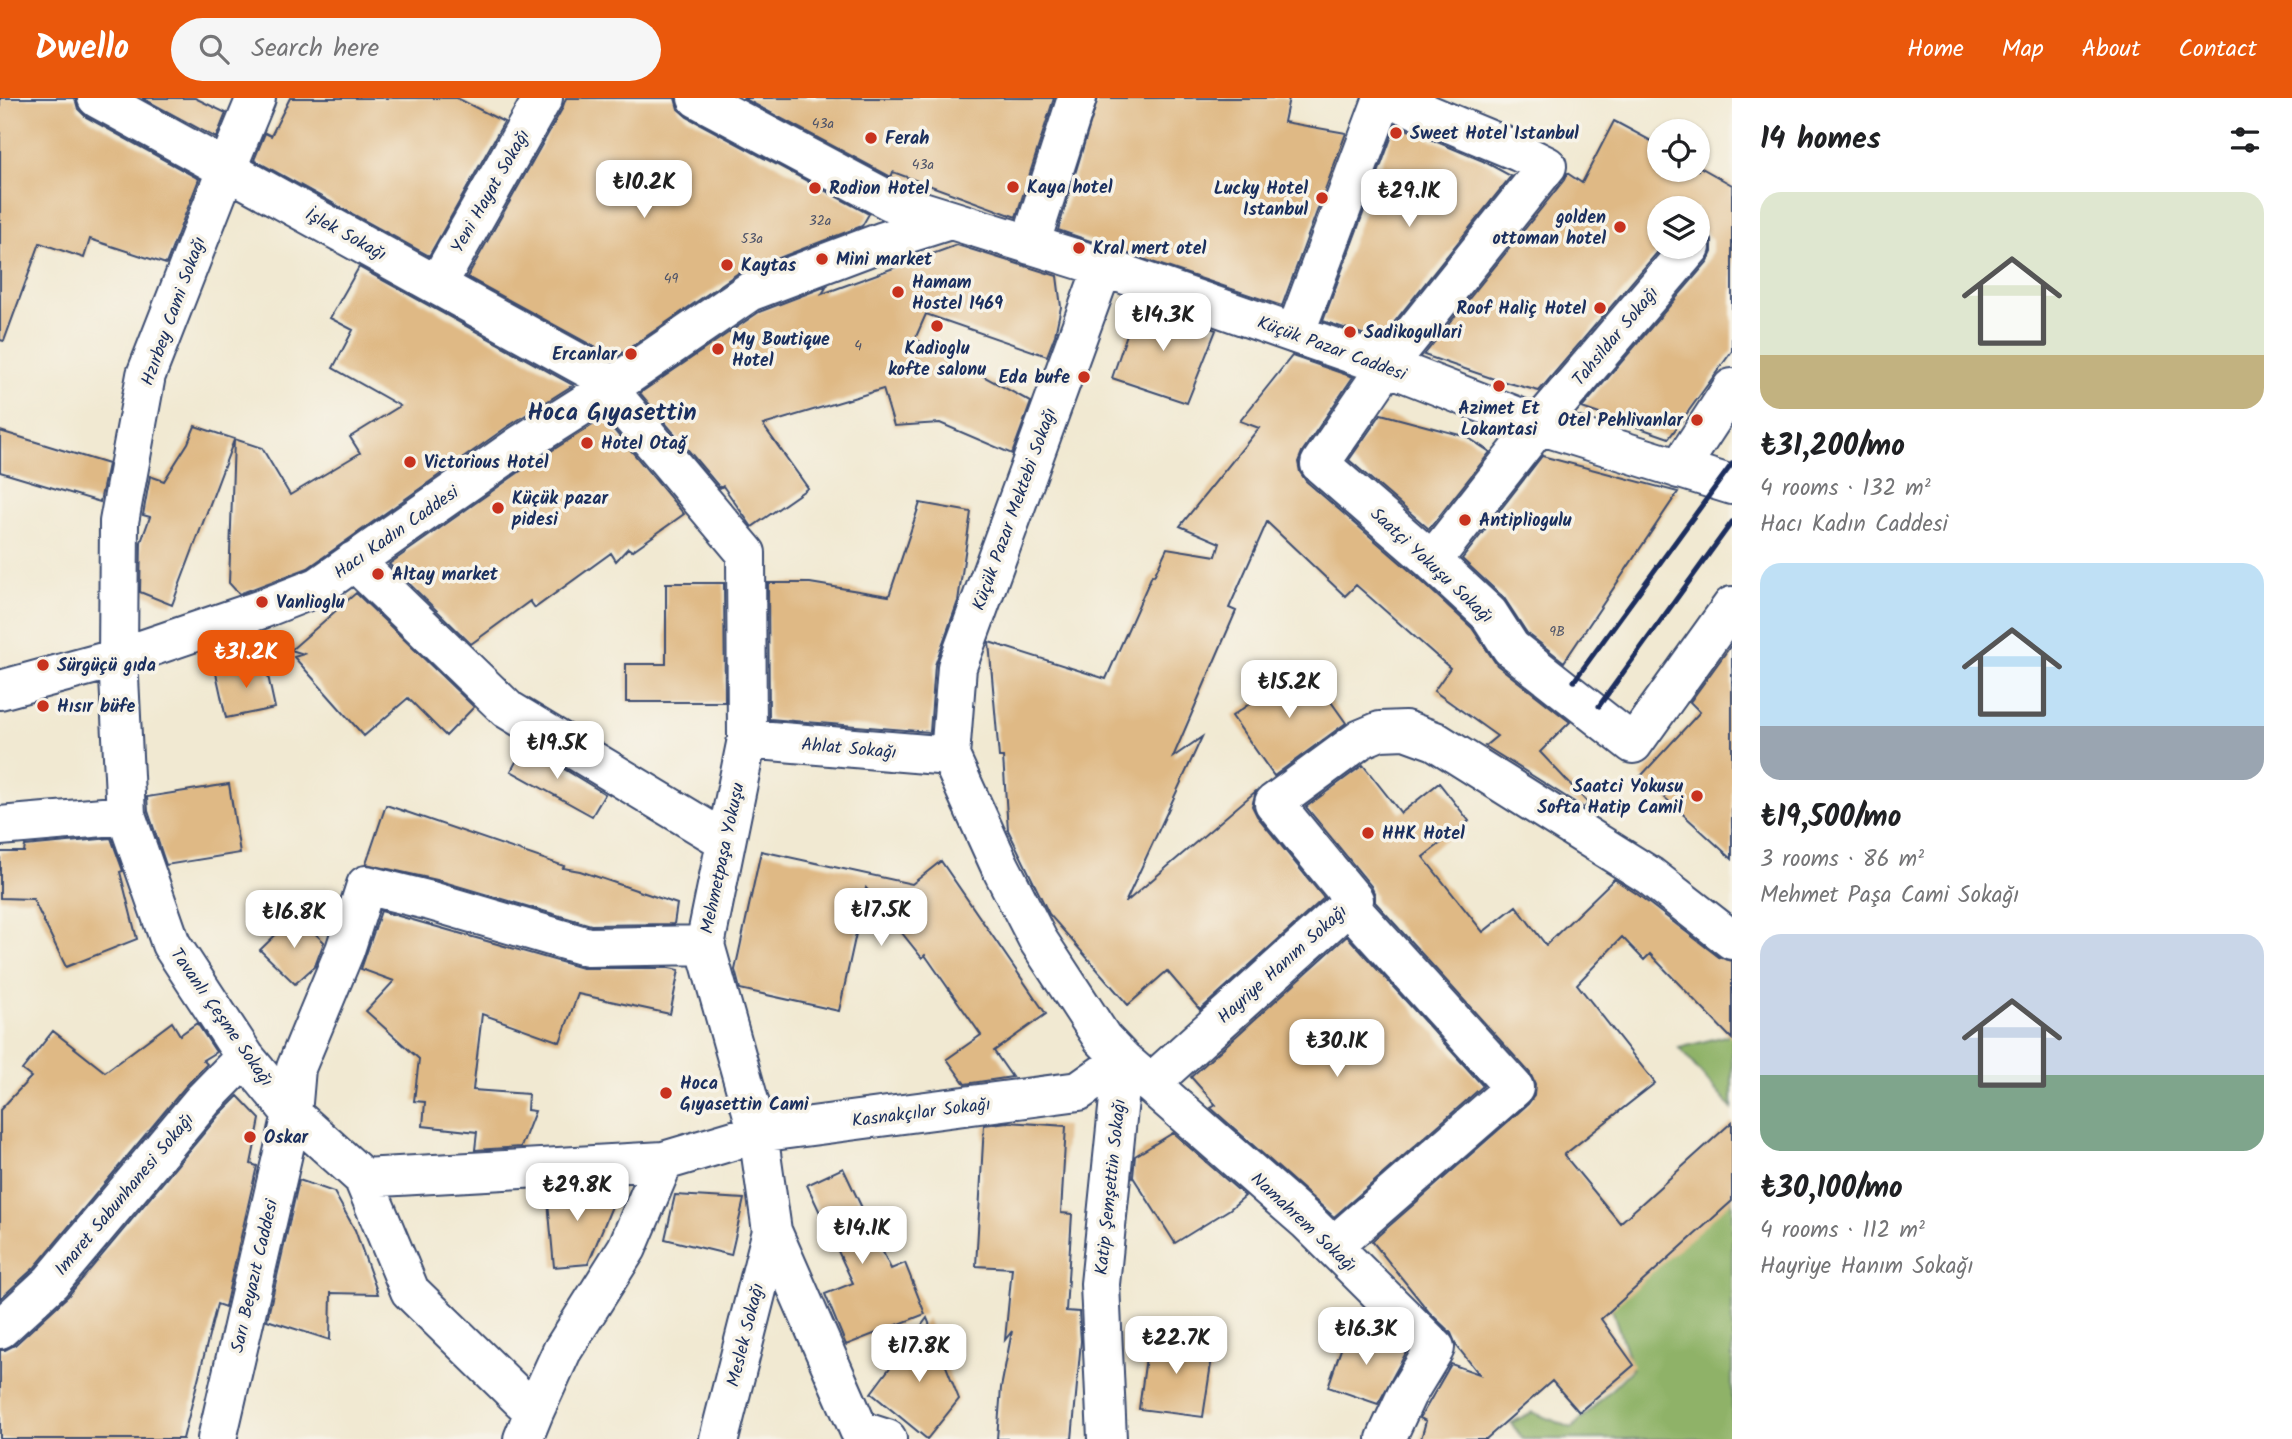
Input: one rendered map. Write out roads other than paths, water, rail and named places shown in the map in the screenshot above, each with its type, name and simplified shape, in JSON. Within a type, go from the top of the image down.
[{"type":"street","name":"İşlek Sokağı","points":[[97,98],[438,285],[601,380]]},
{"type":"street","name":"Hzırbey Cami Sokağı","points":[[118,658],[119,522],[146,375],[256,98]]},
{"type":"street","name":"Yeni Hayat Sokağı","points":[[438,285],[543,98]]},
{"type":"street","name":"Küçük Pazar Caddesi","points":[[697,98],[891,201],[1102,267],[1387,366],[1539,425],[1732,485]]},
{"type":"street","points":[[1030,245],[1077,98]]},
{"type":"street","points":[[1295,334],[1383,98]]},
{"type":"street","points":[[1387,366],[1547,166],[1520,152],[1389,98]]},
{"type":"street","name":"Hacı Kadın Caddesi","points":[[0,690],[118,658],[318,587],[520,445],[601,380],[750,292],[884,241],[950,220]]},
{"type":"street","name":"Tahsildar Sokağı","points":[[1432,561],[1539,425],[1681,259]]},
{"type":"street","name":"Küçük Pazar Mektebi Sokağı","points":[[950,756],[957,667],[1102,267]]},
{"type":"street","name":"Saatçi Yokuşu Sokağı","points":[[1387,366],[1320,464],[1489,614],[1511,649],[1633,744],[1732,606]]},
{"type":"street","name":"Mehmetpaşa Yokuşu","points":[[601,380],[746,553],[747,739],[705,945],[758,1133],[772,1231],[859,1430],[887,1439]]},
{"type":"street","points":[[1679,469],[1732,388]]},
{"type":"street","points":[[354,561],[507,709],[726,841]]},
{"type":"street","name":"Tavanlı Çeşme Sokağı","points":[[118,658],[126,815],[171,944],[245,1057],[292,1114],[363,1178],[410,1291],[528,1425]]},
{"type":"street","name":"Hayriye Hanım Sokağı","points":[[1136,1072],[1354,900],[1273,803],[1361,739],[1380,731],[1405,730],[1435,741],[1650,876],[1732,940]]},
{"type":"street","name":"Ahlat Sokağı","points":[[747,739],[950,756]]},
{"type":"street","points":[[950,756],[1000,866],[1038,940],[1102,1038],[1136,1072]]},
{"type":"street","points":[[0,826],[126,815]]},
{"type":"street","name":"Sarı Beyazıt Caddesi","points":[[217,1439],[292,1114],[296,1068],[345,950],[366,885],[588,947],[705,945]]},
{"type":"street","points":[[1333,1246],[1514,1088],[1348,905]]},
{"type":"street","name":"Imaret Sabunhanesi Sokağı","points":[[0,1329],[51,1282],[203,1100],[245,1057]]},
{"type":"street","name":"Kasnakçılar Sokağı","points":[[363,1178],[664,1161],[758,1133],[1079,1091],[1136,1072]]},
{"type":"street","name":"Namahrem Sokağı","points":[[1136,1072],[1333,1246],[1434,1349],[1407,1394],[1386,1439]]},
{"type":"street","name":"Katip Şemşettin Sokağı","points":[[1107,1439],[1100,1284],[1136,1072]]},
{"type":"street","points":[[528,1425],[562,1351],[627,1248],[664,1161]]},
{"type":"street","name":"Meslek Sokağı","points":[[719,1439],[772,1231]]},
{"type":"railway","points":[[1574,681],[1732,464]]},
{"type":"railway","points":[[1599,706],[1732,522]]},
{"type":"place","name":"Sweet Hotel Istanbul","points":[[1396,133]]},
{"type":"place","name":"Ferah","points":[[871,138]]},
{"type":"place","name":"Kaya hotel","points":[[1013,187]]},
{"type":"place","name":"Rodion Hotel","points":[[815,188]]},
{"type":"place","name":"Lucky Hotel Istanbul","points":[[1322,198]]},
{"type":"place","name":"golden ottoman hotel","points":[[1620,227]]},
{"type":"place","name":"Kral mert otel","points":[[1079,248]]},
{"type":"place","name":"Mini market","points":[[822,259]]},
{"type":"place","name":"Kaytas","points":[[727,265]]},
{"type":"place","name":"Hamam Hostel 1469","points":[[898,292]]},
{"type":"place","name":"Roof Haliç Hotel","points":[[1600,308]]},
{"type":"place","name":"Kadioglu kofte salonu","points":[[937,326]]},
{"type":"place","name":"Sadikogullari","points":[[1350,332]]},
{"type":"place","name":"My Boutique Hotel","points":[[718,349]]},
{"type":"place","name":"Ercanlar","points":[[631,354]]},
{"type":"place","name":"Eda bufe","points":[[1084,377]]},
{"type":"place","name":"Azimet Et Lokantasi","points":[[1499,386]]},
{"type":"place","name":"Otel Pehlivanlar","points":[[1697,420]]},
{"type":"place","name":"Hotel Otağ","points":[[587,443]]},
{"type":"place","name":"Victorious Hotel","points":[[410,462]]},
{"type":"place","name":"Küçük pazar pidesi","points":[[498,508]]},
{"type":"place","name":"Antipliogulu","points":[[1465,520]]},
{"type":"place","name":"Altay market","points":[[378,574]]},
{"type":"place","name":"Vanlioglu","points":[[262,602]]},
{"type":"place","name":"Sürgüçü gıda","points":[[43,665]]},
{"type":"place","name":"Hısır büfe","points":[[43,706]]},
{"type":"place","name":"Saatci Yokusu Softa Hatip Camiİ","points":[[1697,796]]},
{"type":"place","name":"HHK Hotel","points":[[1368,833]]},
{"type":"place","name":"Hoca Gıyasettin Cami","points":[[666,1093]]},
{"type":"place","name":"Oskar","points":[[250,1137]]},
{"type":"district","name":"Hoca Gıyasettin","points":[[612,412]]}]
